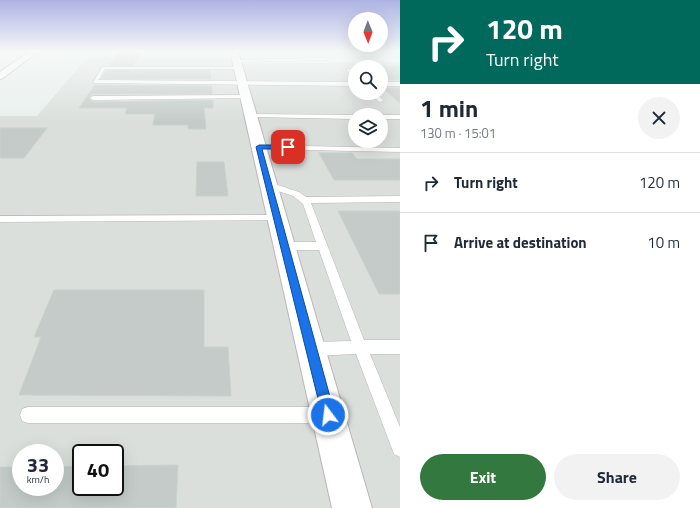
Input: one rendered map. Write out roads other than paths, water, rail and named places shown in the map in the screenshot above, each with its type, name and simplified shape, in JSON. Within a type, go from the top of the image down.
[{"type":"street","points":[[241,79],[352,508]]},
{"type":"lane","points":[[100,75],[95,82],[216,82],[241,79],[348,84]]},
{"type":"lane","points":[[215,75],[216,82]]},
{"type":"lane","points":[[230,75],[348,115]]},
{"type":"lane","points":[[94,98],[241,79],[259,75]]},
{"type":"lane","points":[[388,84],[400,84]]},
{"type":"lane","points":[[388,117],[400,117]]},
{"type":"lane","points":[[259,147],[400,150]]},
{"type":"lane","points":[[269,185],[296,194],[305,200],[400,199]]},
{"type":"lane","points":[[305,200],[400,448]]},
{"type":"lane","points":[[0,219],[277,218]]},
{"type":"lane","points":[[284,246],[322,246]]},
{"type":"lane","points":[[312,350],[360,346],[400,347]]},
{"type":"lane","points":[[28,415],[328,415]]}]
